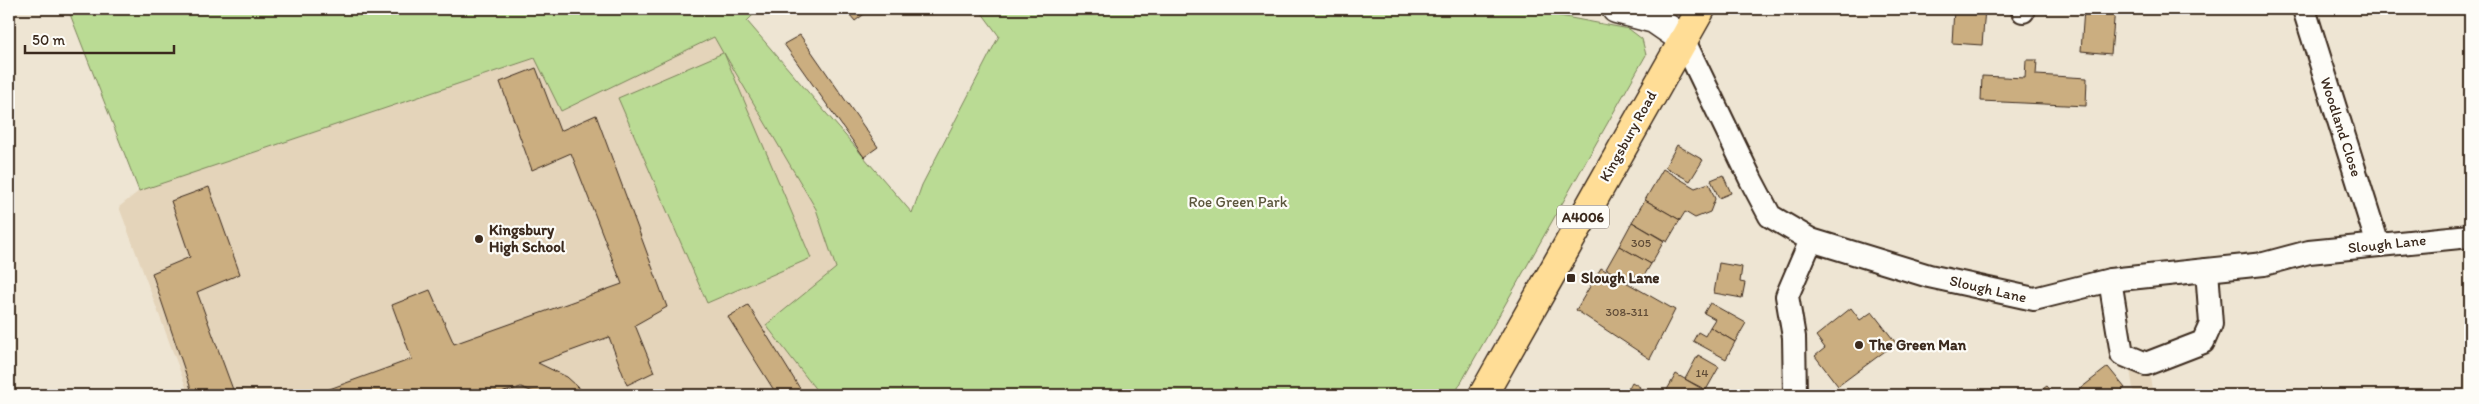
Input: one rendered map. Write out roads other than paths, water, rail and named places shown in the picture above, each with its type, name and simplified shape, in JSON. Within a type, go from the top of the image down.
[{"type":"main road","name":"Kingsbury Road","points":[[1483,395],[1701,9]]},
{"type":"street","points":[[1616,9],[1654,19],[1683,39]]},
{"type":"street","name":"Woodland Close","points":[[2304,9],[2378,245]]},
{"type":"street","name":"Slough Lane","points":[[1683,39],[1770,216],[1812,240],[1929,276],[2034,299],[2110,280],[2264,264],[2309,252],[2470,236]]},
{"type":"street","points":[[1795,395],[1794,337],[1787,296],[1812,240]]},
{"type":"street","points":[[2110,280],[2122,354],[2146,364],[2204,342],[2211,324],[2207,270]]},
{"type":"place","name":"Kingsbury High School","points":[[479,239]]},
{"type":"place","name":"Slough Lane","points":[[1571,278]]},
{"type":"place","name":"The Green Man","points":[[1859,345]]},
{"type":"park label","name":"Roe Green Park","points":[[1238,202]]}]
